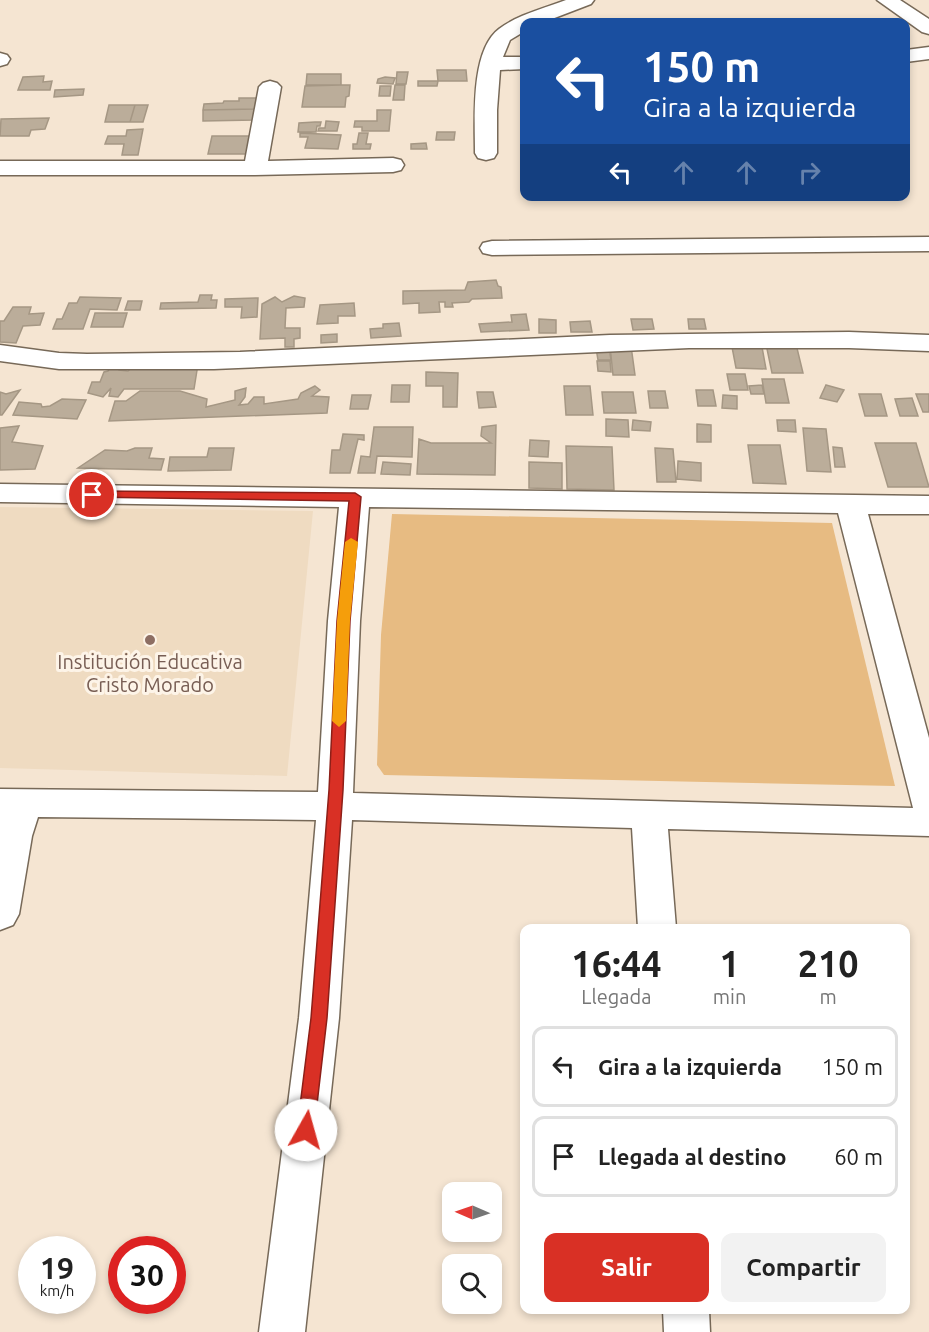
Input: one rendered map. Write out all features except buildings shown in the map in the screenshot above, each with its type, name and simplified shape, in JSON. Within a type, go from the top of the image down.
[{"type":"street","points":[[539,18],[584,0]]},
{"type":"street","points":[[887,0],[929,28]]},
{"type":"street","points":[[486,153],[486,94],[492,64],[501,38],[520,27]]},
{"type":"street","points":[[910,55],[929,53]]},
{"type":"street","points":[[492,64],[520,63]]},
{"type":"street","points":[[255,168],[270,87]]},
{"type":"street","points":[[0,168],[255,168],[393,165]]},
{"type":"street","points":[[492,248],[929,244]]},
{"type":"street","points":[[0,353],[59,361],[87,362],[290,359],[594,342],[802,340],[929,343]]},
{"type":"street","points":[[0,493],[929,505]]},
{"type":"street","points":[[282,1332],[319,1018],[335,806],[344,621],[355,497]]},
{"type":"street","points":[[850,503],[929,804]]},
{"type":"street","points":[[0,914],[14,836],[12,803],[335,806],[929,822]]},
{"type":"street","points":[[649,816],[657,924]]},
{"type":"street","points":[[686,1314],[687,1332]]},
{"type":"shaded area","name":"Institución Educativa Cristo Morado","points":[[0,507],[313,511],[287,776],[0,768]]},
{"type":"shaded area","points":[[392,514],[832,523],[895,786],[384,775],[377,765],[381,635]]},
{"type":"slow traffic","points":[[339,721],[351,542]]},
{"type":"place","name":"Institución Educativa Cristo Morado","points":[[150,640]]},
{"type":"route","points":[[92,495],[355,497],[344,621],[336,790],[319,1018],[306,1130]]}]
